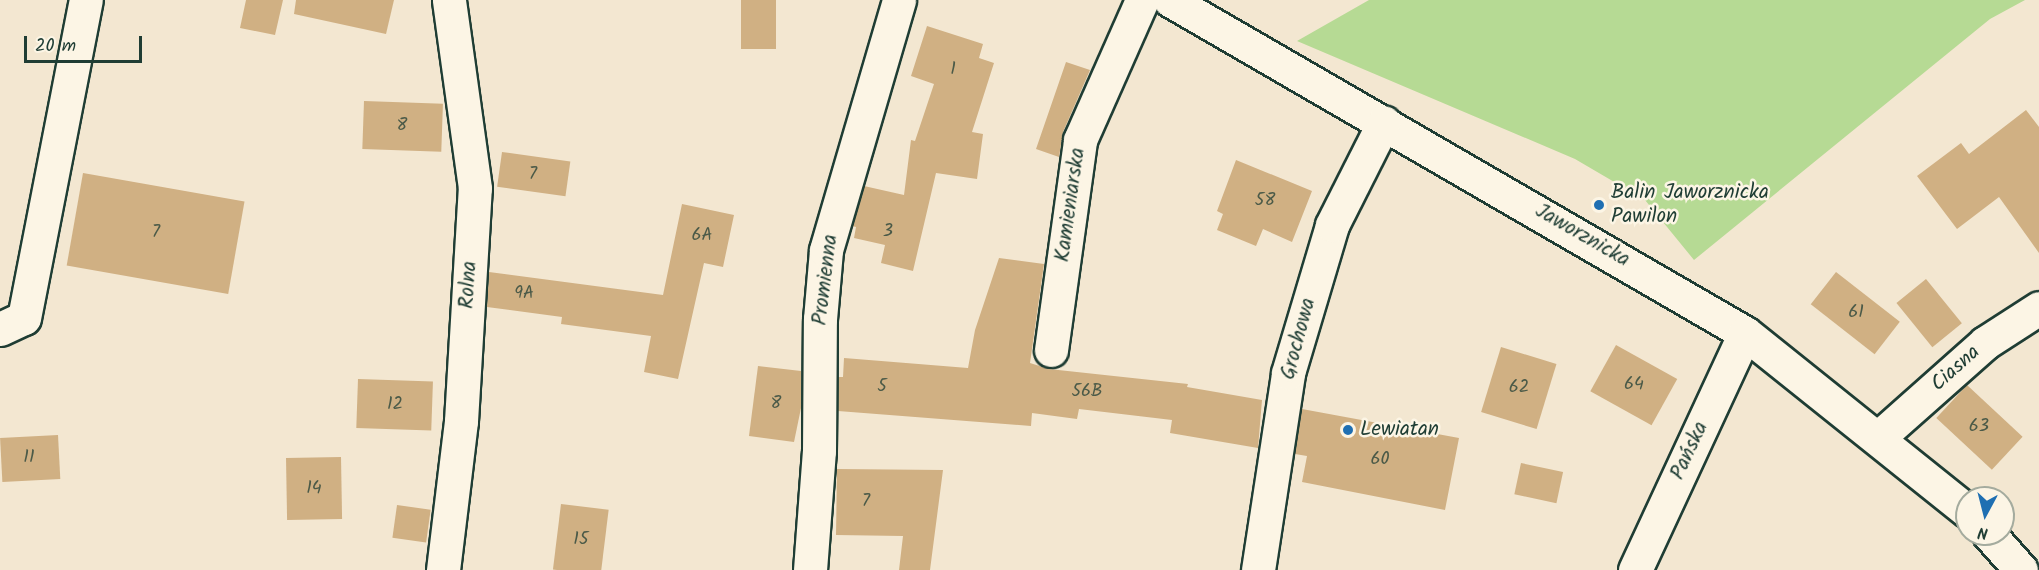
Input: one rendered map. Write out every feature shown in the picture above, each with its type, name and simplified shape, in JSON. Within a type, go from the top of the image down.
[{"type":"street","points":[[0,329],[24,318],[86,0]]},
{"type":"street","name":"Rolna","points":[[443,570],[461,421],[476,188],[449,0]]},
{"type":"street","name":"Promienna","points":[[810,570],[819,451],[820,319],[826,250],[899,0]]},
{"type":"street","name":"Kamieniarska","points":[[1051,351],[1080,140],[1142,0]]},
{"type":"street","name":"Jaworznicka","points":[[1170,0],[1745,333],[1955,501]]},
{"type":"street","name":"Grochowa","points":[[1258,570],[1288,373],[1332,225],[1384,122]]},
{"type":"street","name":"Ciasna","points":[[1878,438],[1985,343],[2039,308]]},
{"type":"street","name":"Pańska","points":[[1635,570],[1745,333]]},
{"type":"street","points":[[2000,546],[2021,570]]},
{"type":"green space","points":[[1369,0],[2025,0],[1990,19],[1694,260],[1645,200],[1575,159],[1297,41]]},
{"type":"building","points":[[246,0],[283,0],[275,35],[240,28]]},
{"type":"building","points":[[296,0],[394,0],[386,34],[294,14]]},
{"type":"building","points":[[741,0],[776,0],[776,49],[741,49]]},
{"type":"building","points":[[927,26],[983,44],[979,58],[994,63],[972,132],[983,134],[977,179],[936,173],[913,271],[881,263],[885,245],[854,238],[856,227],[852,226],[864,186],[904,195],[911,140],[915,141],[934,84],[911,76]]},
{"type":"building","points":[[1066,62],[1090,70],[1063,132],[1059,157],[1036,149]]},
{"type":"building","points":[[364,101],[443,104],[441,152],[362,149]]},
{"type":"building","points":[[2026,110],[2039,127],[2039,253],[1999,197],[1957,229],[1917,176],[1961,143],[1969,154]]},
{"type":"building","points":[[502,152],[570,162],[565,196],[497,187]]},
{"type":"building","points":[[1236,160],[1312,191],[1292,242],[1263,229],[1256,246],[1217,230],[1223,214],[1217,211]]},
{"type":"building","points":[[83,173],[245,201],[228,294],[67,266]]},
{"type":"building","points":[[682,204],[734,215],[723,267],[704,263],[678,379],[644,372],[651,336],[561,324],[562,317],[487,307],[489,272],[663,295]]},
{"type":"building","points":[[999,258],[1044,264],[1030,363],[1049,369],[1188,384],[1187,387],[1262,400],[1258,448],[1170,433],[1172,420],[1079,409],[1077,419],[1032,413],[1031,426],[838,411],[838,377],[843,377],[844,358],[968,368],[975,330]]},
{"type":"building","points":[[1836,272],[1900,322],[1875,354],[1811,304]]},
{"type":"building","points":[[1926,279],[1962,323],[1932,347],[1896,303]]},
{"type":"building","points":[[1616,345],[1677,379],[1652,425],[1590,391]]},
{"type":"building","points":[[1501,347],[1556,364],[1537,429],[1481,412]]},
{"type":"building","points":[[758,366],[801,371],[801,408],[794,442],[749,436]]},
{"type":"building","points":[[358,379],[433,382],[431,431],[356,428]]},
{"type":"building","points":[[1967,385],[2023,437],[1992,470],[1936,418]]},
{"type":"building","points":[[1302,409],[1459,438],[1445,510],[1302,482],[1307,456],[1295,454]]},
{"type":"building","points":[[58,435],[60,479],[2,482],[0,438]]},
{"type":"building","points":[[341,457],[342,519],[287,520],[286,458]]},
{"type":"building","points":[[1521,463],[1563,472],[1556,503],[1514,494]]},
{"type":"building","points":[[837,469],[943,470],[930,570],[899,570],[903,536],[836,535]]},
{"type":"building","points":[[561,504],[609,510],[601,570],[553,570]]},
{"type":"building","points":[[397,505],[431,510],[426,542],[392,538]]},
{"type":"place","name":"Balin Jaworznicka Pawilon","points":[[1599,205]]},
{"type":"place","name":"Lewiatan","points":[[1348,430]]}]
